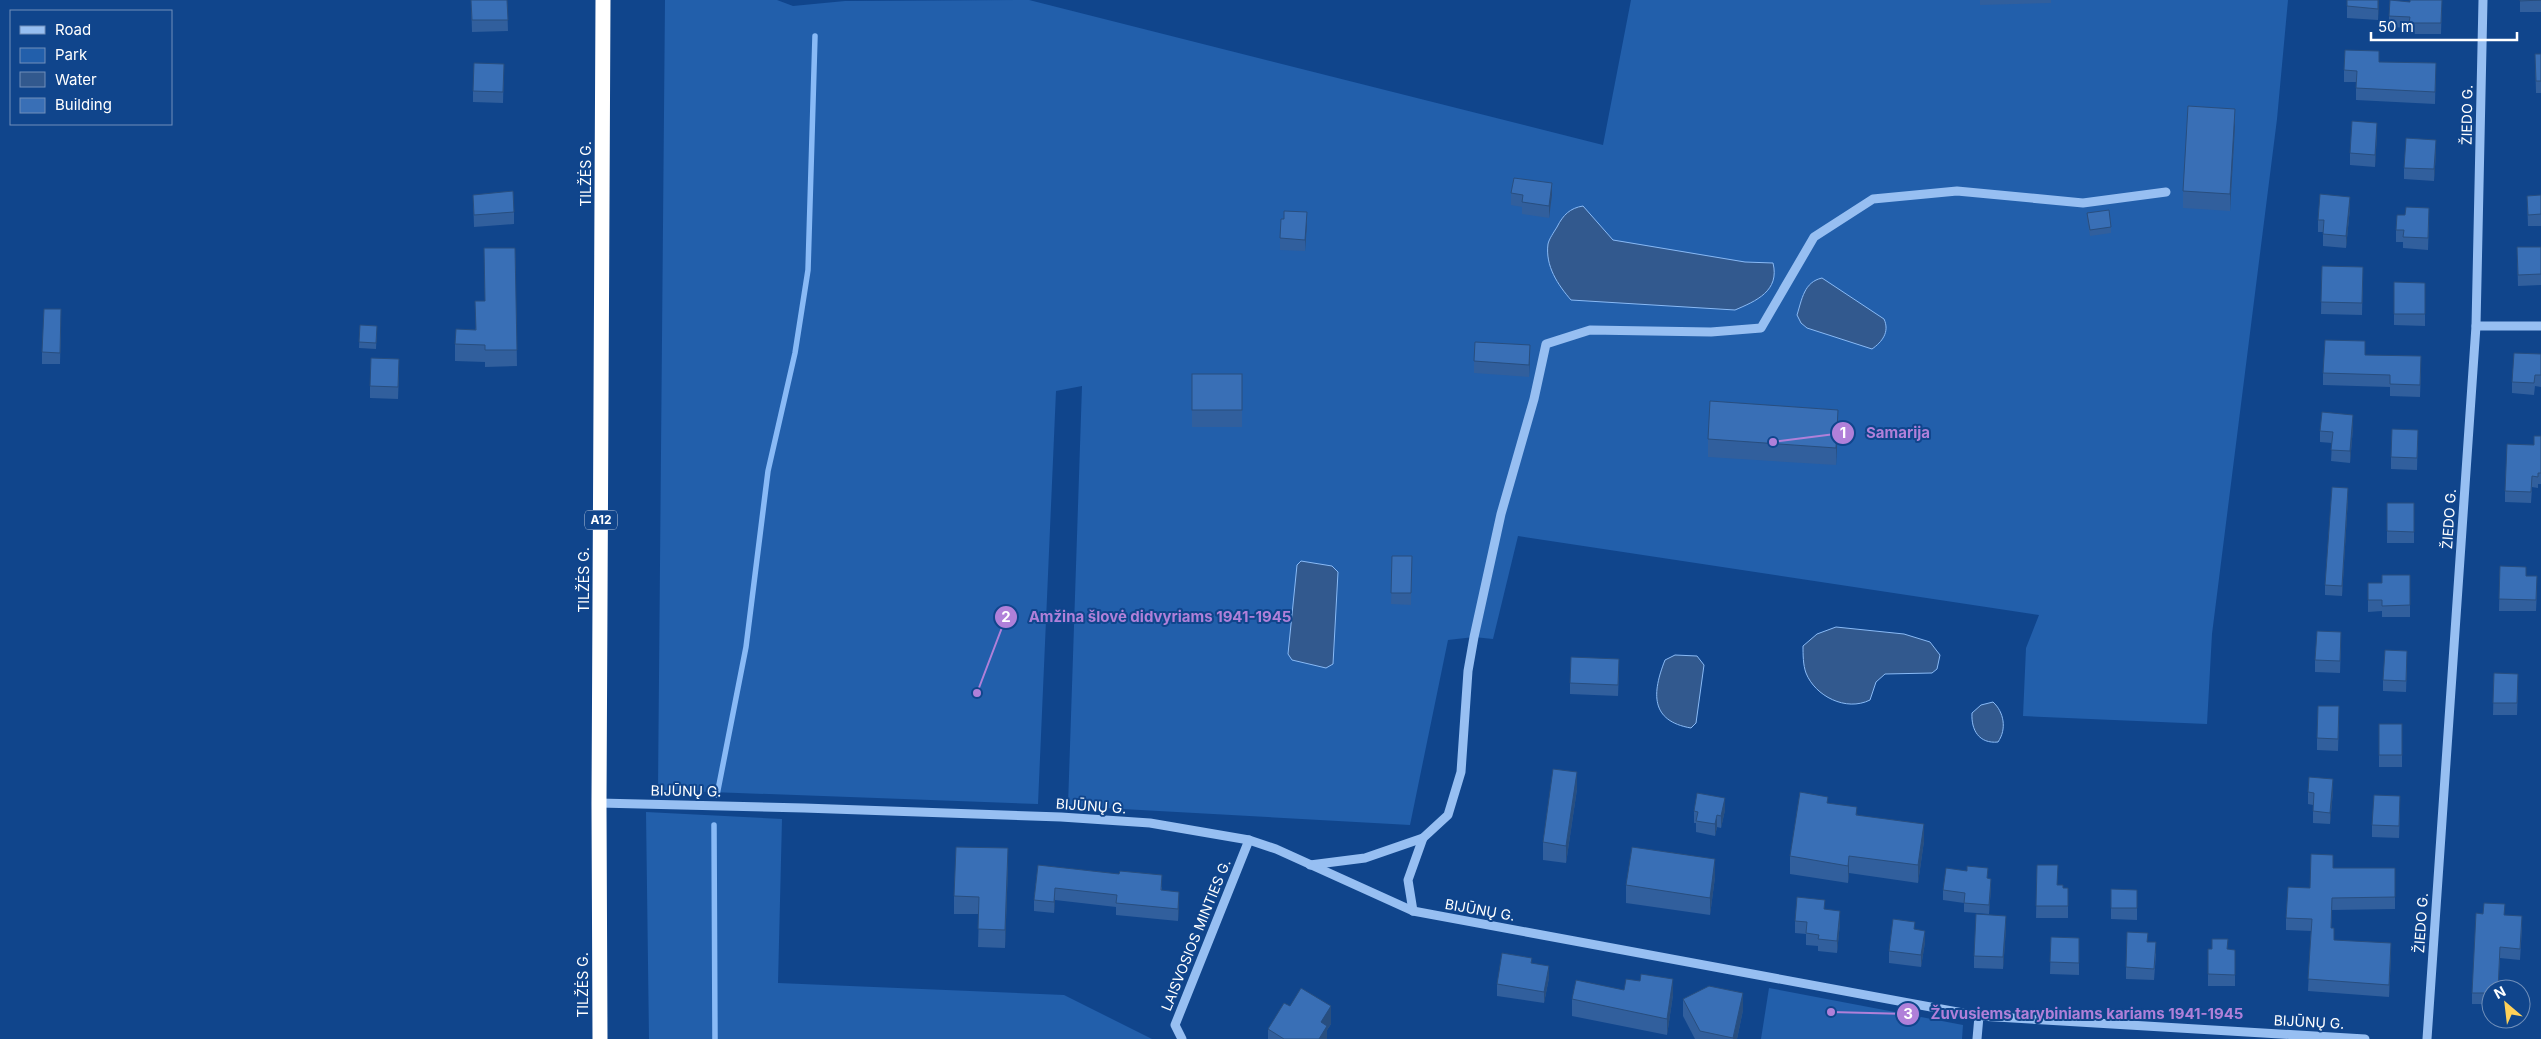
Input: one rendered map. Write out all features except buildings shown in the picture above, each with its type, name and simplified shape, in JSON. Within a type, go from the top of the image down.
[{"type":"highway","name":"TILŽĖS G.","points":[[600,1039],[599,803],[603,0]]},
{"type":"street","name":"ŽIEDO G.","points":[[2426,1039],[2476,326],[2484,0]]},
{"type":"street","points":[[1310,866],[1365,858],[1423,838],[1448,815],[1461,772],[1468,671],[1474,637],[1501,514],[1534,399],[1546,344],[1590,330],[1712,332],[1761,328],[1814,237],[1873,198],[1957,192],[2083,203],[2166,192]]},
{"type":"street","points":[[2476,326],[2541,326]]},
{"type":"street","name":"BIJŪNŲ G.","points":[[599,803],[1061,817],[1150,823],[1249,840],[1276,849],[1413,911],[1979,1016],[2365,1039]]},
{"type":"street","points":[[1413,911],[1408,880],[1423,838]]},
{"type":"street","name":"LAISVOSIOS MINTIES G.","points":[[1182,1039],[1175,1025],[1249,840]]},
{"type":"street","points":[[1977,1039],[1979,1016]]},
{"type":"green space","points":[[665,0],[777,0],[793,6],[845,1],[1029,0],[1603,145],[1631,0],[2288,0],[2277,119],[2212,634],[2207,724],[2023,716],[2026,648],[2039,615],[1518,536],[1493,639],[1474,637],[1448,640],[1410,825],[1068,806],[1082,386],[1056,391],[1038,804],[658,790]]},
{"type":"green space","points":[[646,812],[782,819],[778,983],[1064,995],[1152,1039],[649,1039]]},
{"type":"green space","points":[[1769,988],[1963,1025],[1962,1039],[1761,1039]]},
{"type":"water","points":[[1583,206],[1613,240],[1745,262],[1773,263],[1773,281],[1770,288],[1758,299],[1735,310],[1571,300],[1561,288],[1554,275],[1549,260],[1548,244],[1564,216],[1574,208]]},
{"type":"water","points":[[1822,278],[1884,319],[1886,328],[1884,336],[1872,349],[1807,328],[1801,323],[1797,315],[1802,297],[1811,283]]},
{"type":"water","points":[[1301,561],[1332,566],[1338,572],[1333,664],[1326,668],[1292,660],[1288,654],[1297,565]]},
{"type":"water","points":[[1836,627],[1904,634],[1930,642],[1940,655],[1937,669],[1932,673],[1885,674],[1876,682],[1870,700],[1861,703],[1851,704],[1832,700],[1816,689],[1810,681],[1804,667],[1803,646],[1817,634]]},
{"type":"water","points":[[1675,655],[1697,656],[1704,665],[1696,723],[1691,728],[1668,719],[1661,712],[1658,704],[1658,684],[1665,660]]},
{"type":"water","points":[[1993,702],[2000,711],[2003,721],[2003,732],[1998,742],[1986,741],[1981,738],[1975,730],[1972,719],[1972,713],[1981,705]]},
{"type":"waterway","points":[[717,795],[746,647],[768,471],[795,353],[808,270],[815,36]]},
{"type":"waterway","points":[[714,825],[715,1039]]},
{"type":"place","name":"Samarija","points":[[1773,442]]},
{"type":"place","name":"Amžina šlovė didvyriams 1941-1945","points":[[977,693]]},
{"type":"place","name":"Žuvusiems tarybiniams kariams 1941-1945","points":[[1831,1012]]}]
